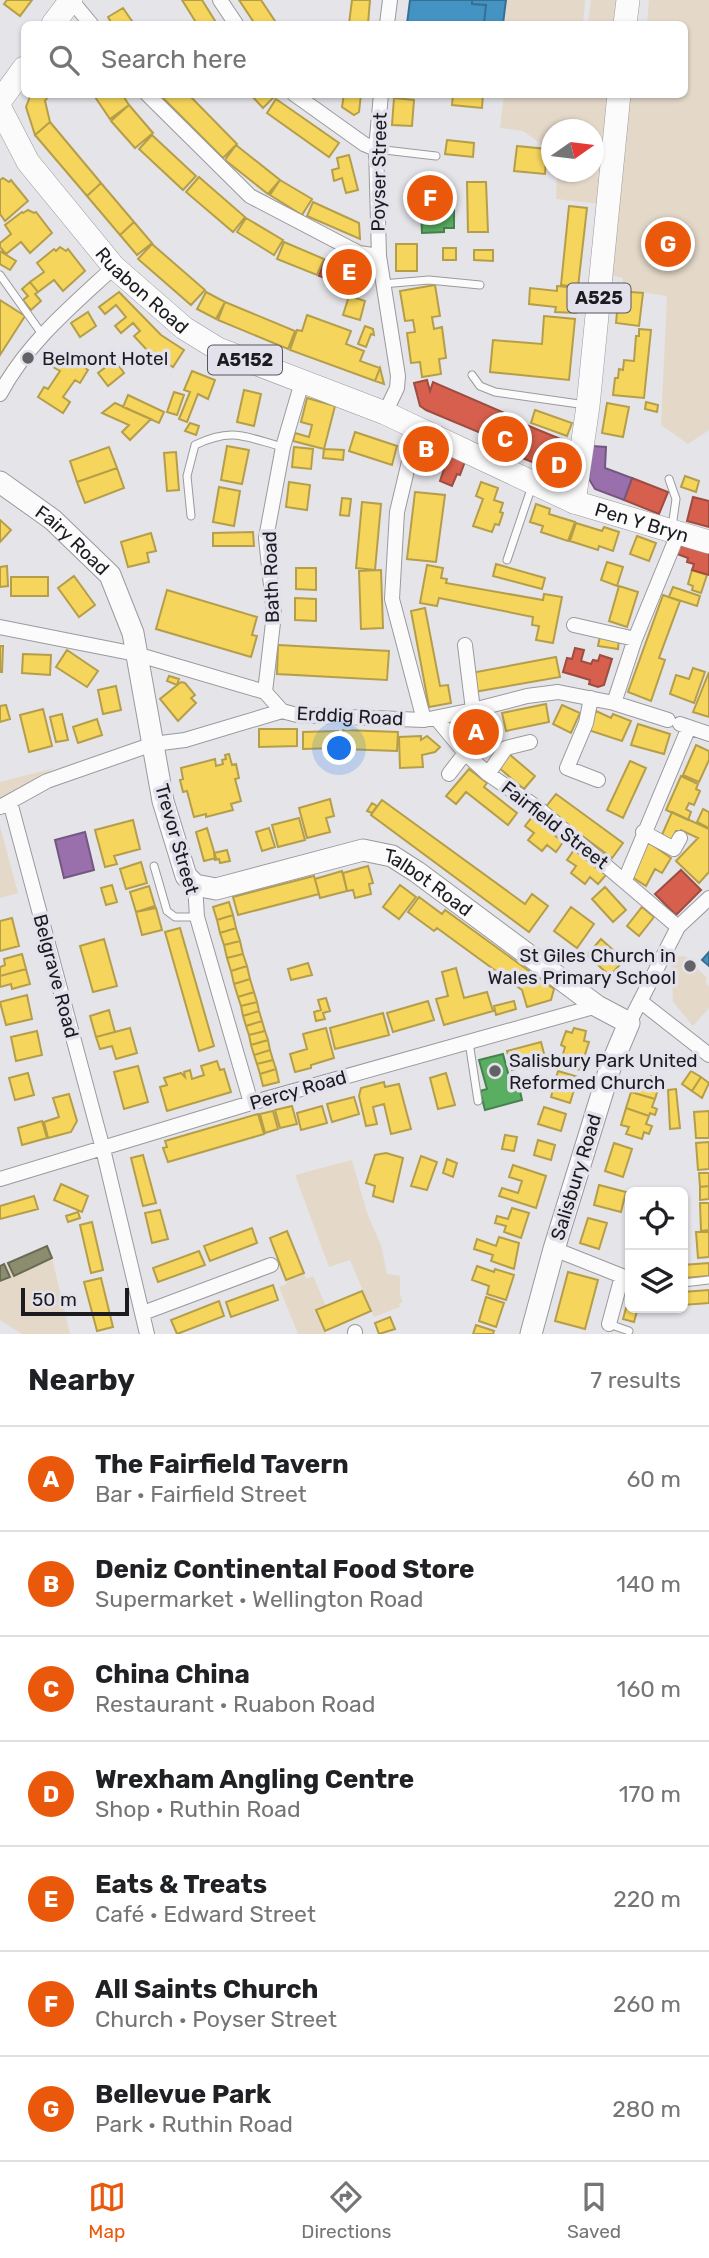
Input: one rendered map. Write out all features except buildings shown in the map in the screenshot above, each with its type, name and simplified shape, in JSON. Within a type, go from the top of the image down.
[{"type":"main road","points":[[55,21],[71,0]]},
{"type":"main road","points":[[625,21],[628,0]]},
{"type":"main road","points":[[0,101],[21,72]]},
{"type":"main road","name":"A525","points":[[574,502],[588,406],[618,98]]},
{"type":"main road","name":"Ruabon Road","points":[[0,108],[28,162],[114,267],[184,328],[218,349],[386,414],[574,502]]},
{"type":"main road","name":"Fairy Road","points":[[0,482],[53,520],[110,575],[133,634],[136,654]]},
{"type":"main road","name":"Pen Y Bryn","points":[[574,502],[709,542]]},
{"type":"main road","name":"Trevor Street","points":[[136,654],[163,801],[186,876],[195,885]]},
{"type":"main road","name":"Talbot Road","points":[[195,885],[216,889],[363,850],[392,856],[597,1006],[629,1023]]},
{"type":"main road","name":"Salisbury Road","points":[[531,1334],[554,1249],[610,1068],[629,1023]]},
{"type":"street","points":[[71,0],[88,21]]},
{"type":"street","points":[[220,0],[234,21]]},
{"type":"street","points":[[387,21],[390,0]]},
{"type":"street","points":[[151,98],[250,196],[359,253],[379,256]]},
{"type":"street","points":[[300,98],[364,144],[376,149]]},
{"type":"street","name":"Poyser Street","points":[[381,98],[376,149],[379,256],[398,376],[397,388],[386,414]]},
{"type":"street","points":[[0,394],[42,334],[114,267]]},
{"type":"street","name":"Bath Road","points":[[265,692],[274,614],[266,538],[283,447],[302,382]]},
{"type":"street","points":[[417,428],[397,512],[392,599],[430,719]]},
{"type":"street","points":[[614,703],[674,533]]},
{"type":"street","points":[[574,625],[635,639]]},
{"type":"street","points":[[0,627],[136,654],[265,692]]},
{"type":"street","points":[[465,645],[473,710]]},
{"type":"street","name":"Erddig Road","points":[[265,692],[282,711],[297,715],[430,719],[527,696],[558,692],[614,703],[709,734]]},
{"type":"street","points":[[591,698],[586,723],[567,768],[598,780]]},
{"type":"street","points":[[5,804],[47,781],[153,744],[186,740],[282,711]]},
{"type":"street","name":"Fairfield Street","points":[[430,719],[488,774],[538,808],[678,927]]},
{"type":"street","points":[[625,880],[679,724]]},
{"type":"street","points":[[488,774],[506,748],[530,742]]},
{"type":"street","points":[[449,774],[465,753]]},
{"type":"street","name":"Belgrave Road","points":[[5,804],[103,1149],[147,1334]]},
{"type":"street","points":[[643,832],[674,849],[680,838]]},
{"type":"street","name":"Trevor Street","points":[[195,885],[197,917],[251,1102]]},
{"type":"street","points":[[629,1023],[678,927],[709,898]]},
{"type":"street","points":[[639,1002],[709,1055]]},
{"type":"street","name":"Percy Road","points":[[0,1179],[251,1102],[597,1006]]},
{"type":"street","points":[[554,1249],[622,1276],[609,1324]]},
{"type":"street","points":[[143,1313],[271,1265]]},
{"type":"lane","points":[[376,149],[436,156]]},
{"type":"lane","points":[[0,275],[42,334]]},
{"type":"lane","points":[[382,284],[429,280],[480,285]]},
{"type":"lane","points":[[472,375],[480,386],[495,392],[588,406]]},
{"type":"lane","points":[[191,516],[187,476],[195,445],[230,433],[283,447]]},
{"type":"lane","points":[[670,479],[676,499],[674,533]]},
{"type":"lane","points":[[507,560],[533,482]]},
{"type":"lane","points":[[154,866],[167,911],[175,917],[197,917]]},
{"type":"lane","points":[[469,1042],[478,1101]]},
{"type":"lane","points":[[688,1282],[709,1280]]},
{"type":"lane","points":[[609,1324],[629,1331]]},
{"type":"shaded area","points":[[507,0],[585,0],[583,21],[505,21]]},
{"type":"shaded area","points":[[591,0],[619,0],[617,21],[588,21]]},
{"type":"shaded area","points":[[649,0],[709,0],[709,430],[688,444],[661,425],[667,296],[622,289],[623,278],[612,276],[629,98],[688,98],[688,21],[647,21]]},
{"type":"shaded area","points":[[504,98],[610,98],[604,160],[604,119],[541,119],[541,144],[523,131],[500,128]]},
{"type":"shaded area","points":[[557,182],[602,182],[600,204],[556,199]]},
{"type":"shaded area","points":[[54,768],[8,796],[0,798],[0,782]]},
{"type":"shaded area","points":[[0,826],[18,893],[0,898]]},
{"type":"shaded area","name":"St Giles Church in Wales Primary School","points":[[685,956],[707,978],[709,987],[709,1008],[693,1026],[673,1002],[671,957]]},
{"type":"shaded area","points":[[352,1160],[367,1213],[381,1245],[387,1274],[400,1276],[400,1295],[403,1302],[399,1304],[400,1307],[374,1317],[350,1260],[329,1267],[295,1175]]},
{"type":"shaded area","points":[[52,1258],[70,1334],[22,1334],[0,1320],[0,1281],[9,1277],[4,1264],[8,1262],[14,1275]]},
{"type":"shaded area","points":[[304,1273],[306,1279],[313,1276],[326,1306],[316,1310],[326,1334],[298,1334],[279,1287],[287,1284],[286,1280]]},
{"type":"place","name":"All Saints Church","points":[[430,198]]},
{"type":"place","name":"Bellevue Park","points":[[668,244]]},
{"type":"place","name":"Eats & Treats","points":[[349,272]]},
{"type":"place","name":"Belmont Hotel","points":[[28,358]]},
{"type":"place","name":"China China","points":[[505,439]]},
{"type":"place","name":"Deniz Continental Food Store","points":[[426,449]]},
{"type":"place","name":"Wrexham Angling Centre","points":[[559,465]]},
{"type":"place","name":"The Fairfield Tavern","points":[[476,732]]},
{"type":"place","name":"St Giles Church in Wales Primary School","points":[[690,966]]},
{"type":"place","name":"Salisbury Park United Reformed Church","points":[[495,1071]]}]
